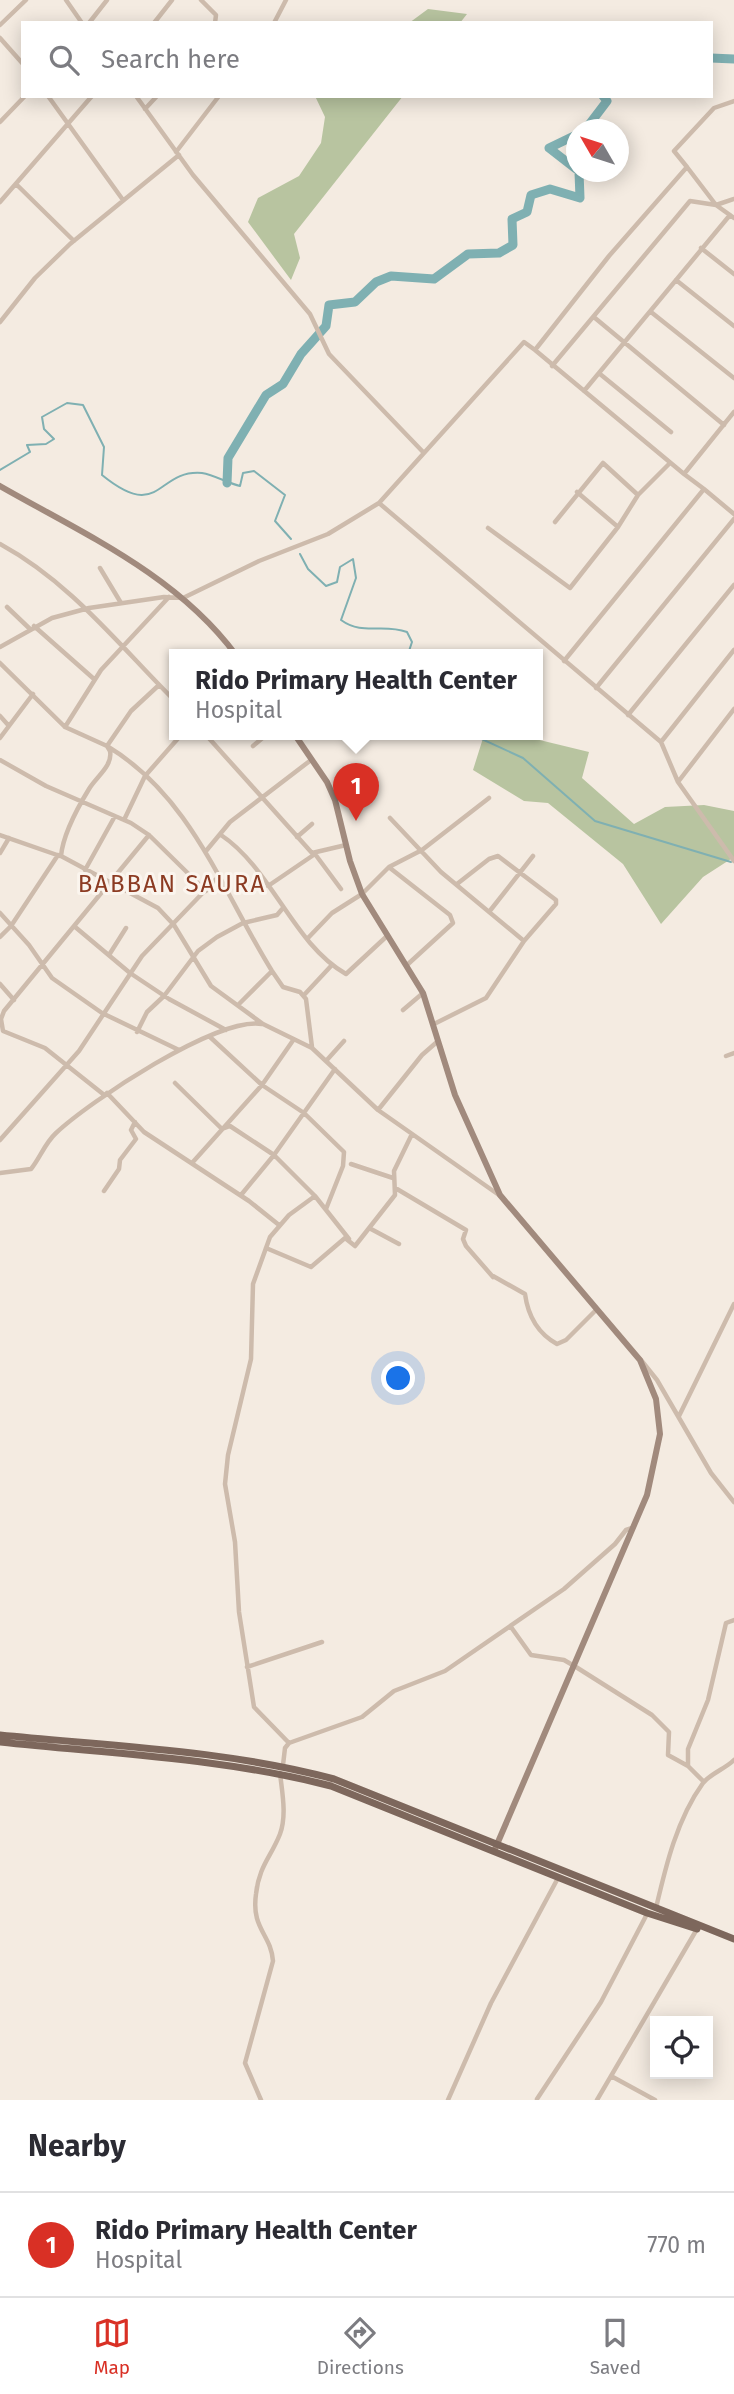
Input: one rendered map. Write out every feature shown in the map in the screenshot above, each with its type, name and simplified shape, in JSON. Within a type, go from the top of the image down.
[{"type":"main road","points":[[0,484],[138,560],[170,583],[231,649]]},
{"type":"main road","points":[[299,740],[335,800],[362,894],[423,993],[456,1096],[500,1195],[640,1360],[656,1399],[660,1434],[653,1479],[495,1848]]},
{"type":"main road","points":[[0,1735],[281,1769],[656,1909],[734,1942]]},
{"type":"main road","points":[[0,1742],[281,1769]]},
{"type":"main road","points":[[495,1848],[648,1913],[734,1942]]},
{"type":"street","points":[[0,25],[26,0]]},
{"type":"street","points":[[66,0],[81,21]]},
{"type":"street","points":[[91,21],[107,0]]},
{"type":"street","points":[[156,21],[172,0]]},
{"type":"street","points":[[201,0],[216,15],[215,21]]},
{"type":"street","points":[[275,21],[286,0]]},
{"type":"street","points":[[0,38],[21,62]]},
{"type":"street","points":[[0,121],[23,98]]},
{"type":"street","points":[[49,98],[123,200]]},
{"type":"street","points":[[0,202],[90,98]]},
{"type":"street","points":[[137,98],[177,154],[310,314],[329,354],[424,453]]},
{"type":"street","points":[[145,109],[155,98]]},
{"type":"street","points":[[0,322],[36,278],[74,241],[177,154],[218,98]]},
{"type":"street","points":[[584,391],[701,248],[732,217],[716,205],[674,151],[714,108],[734,101]]},
{"type":"street","points":[[535,350],[609,256],[687,167]]},
{"type":"street","points":[[16,184],[74,241]]},
{"type":"street","points":[[552,366],[596,318],[676,219],[681,208],[690,201],[716,205],[734,199]]},
{"type":"street","points":[[701,248],[734,274]]},
{"type":"street","points":[[676,279],[734,326]]},
{"type":"street","points":[[651,312],[734,378]]},
{"type":"street","points":[[596,318],[724,425]]},
{"type":"street","points":[[0,647],[32,628],[89,608],[169,596],[183,598],[259,561],[328,534],[379,503],[524,342],[734,516],[596,688]]},
{"type":"street","points":[[600,374],[671,432]]},
{"type":"street","points":[[684,474],[734,412]]},
{"type":"street","points":[[555,522],[603,463],[638,495]]},
{"type":"street","points":[[488,528],[570,588],[618,527],[638,495],[669,464]]},
{"type":"street","points":[[564,661],[704,489]]},
{"type":"street","points":[[577,492],[618,527]]},
{"type":"street","points":[[379,503],[661,742],[678,782],[734,861]]},
{"type":"street","points":[[0,544],[42,570],[89,608],[121,646],[169,695]]},
{"type":"street","points":[[100,568],[121,603]]},
{"type":"street","points":[[628,715],[734,585]]},
{"type":"street","points":[[65,727],[94,679],[169,596]]},
{"type":"street","points":[[7,607],[94,679]]},
{"type":"street","points":[[661,742],[734,650]]},
{"type":"street","points":[[0,663],[65,727],[107,746],[145,776],[190,825],[272,971],[284,987],[304,995],[309,1004],[312,1048]]},
{"type":"street","points":[[107,746],[131,711],[159,685]]},
{"type":"street","points":[[0,738],[33,694]]},
{"type":"street","points":[[678,782],[733,711]]},
{"type":"street","points":[[0,716],[9,726]]},
{"type":"street","points":[[124,820],[145,776],[177,740]]},
{"type":"street","points":[[210,740],[315,854],[341,889]]},
{"type":"street","points":[[253,746],[261,740]]},
{"type":"street","points":[[0,937],[11,926],[60,856],[83,801],[109,764],[111,757],[107,746]]},
{"type":"street","points":[[206,851],[230,822],[312,759]]},
{"type":"street","points":[[0,760],[46,786],[124,820],[149,835],[206,891]]},
{"type":"street","points":[[308,938],[332,913],[362,894],[389,867],[422,850],[489,798]]},
{"type":"street","points":[[85,870],[115,816]]},
{"type":"street","points":[[390,818],[457,884],[524,941]]},
{"type":"street","points":[[297,837],[312,824]]},
{"type":"street","points":[[0,835],[60,856],[145,899],[174,925],[211,986],[239,1004],[253,1019],[312,1048],[378,1110],[500,1195]]},
{"type":"street","points":[[149,835],[14,1000],[1,1019],[3,1031],[45,1048],[67,1063],[105,1094],[144,1132],[241,1195],[279,1225]]},
{"type":"street","points":[[221,835],[243,851],[283,908],[331,966],[346,974],[387,936]]},
{"type":"street","points":[[0,853],[9,838]]},
{"type":"street","points":[[268,886],[315,854],[346,845]]},
{"type":"street","points":[[434,1024],[486,998],[524,941],[550,913],[556,900],[498,856],[489,859],[457,884]]},
{"type":"street","points":[[489,912],[533,856]]},
{"type":"street","points":[[389,867],[450,915],[453,923],[407,965]]},
{"type":"street","points":[[0,1140],[90,1035],[102,1013],[156,940],[174,925],[219,875]]},
{"type":"street","points":[[137,1032],[147,1012],[164,996],[198,951],[243,923],[277,915],[283,908]]},
{"type":"street","points":[[0,913],[52,978],[102,1013],[137,1032],[180,1050]]},
{"type":"street","points":[[74,926],[130,973],[164,996],[227,1030]]},
{"type":"street","points":[[109,955],[127,928]]},
{"type":"street","points":[[304,995],[331,966]]},
{"type":"street","points":[[239,1004],[272,971]]},
{"type":"street","points":[[0,984],[14,1000]]},
{"type":"street","points":[[403,1010],[423,993]]},
{"type":"street","points":[[0,1173],[31,1169],[57,1132],[105,1094],[139,1076],[156,1061],[253,1019]]},
{"type":"street","points":[[210,1037],[262,1085],[304,1113],[344,1152],[343,1166],[326,1209]]},
{"type":"street","points":[[192,1163],[262,1085],[294,1039]]},
{"type":"street","points":[[326,1061],[344,1041]]},
{"type":"street","points":[[378,1110],[422,1055],[438,1041]]},
{"type":"street","points":[[726,1056],[734,1053]]},
{"type":"street","points":[[241,1195],[274,1155],[335,1069]]},
{"type":"street","points":[[175,1083],[222,1129]]},
{"type":"street","points":[[104,1191],[119,1169],[120,1160],[136,1139],[131,1130],[135,1122]]},
{"type":"street","points":[[222,1129],[230,1126],[274,1155],[315,1196],[355,1245]]},
{"type":"street","points":[[412,1134],[393,1178],[397,1189],[466,1230],[463,1240],[466,1246],[493,1276],[525,1294],[528,1314],[547,1339],[557,1344],[566,1340],[598,1309]]},
{"type":"street","points":[[351,1164],[393,1178]]},
{"type":"street","points":[[355,1245],[371,1229],[397,1189]]},
{"type":"street","points":[[289,1743],[254,1707],[239,1612],[235,1542],[225,1484],[228,1455],[251,1359],[253,1284],[266,1248],[279,1225],[315,1196]]},
{"type":"street","points":[[371,1229],[399,1244]]},
{"type":"street","points":[[266,1248],[311,1267],[345,1238],[355,1245]]},
{"type":"street","points":[[679,1416],[734,1304]]},
{"type":"street","points":[[640,1360],[657,1380],[711,1473],[732,1495],[734,1502]]},
{"type":"street","points":[[261,2100],[245,2063],[273,1961],[272,1946],[258,1929],[255,1896],[261,1868],[278,1839],[283,1821],[281,1769],[285,1748],[289,1743],[362,1717],[394,1691],[444,1671],[512,1628],[564,1589],[615,1545],[626,1530],[633,1528]]},
{"type":"street","points":[[688,1766],[688,1749],[708,1700],[726,1623],[734,1620]]},
{"type":"street","points":[[512,1628],[531,1654],[564,1660],[574,1665],[652,1715],[669,1732],[668,1755],[688,1766],[704,1782]]},
{"type":"street","points":[[247,1667],[323,1642]]},
{"type":"street","points":[[656,1909],[674,1841],[686,1812],[704,1782],[734,1760]]},
{"type":"street","points":[[448,2100],[491,2003],[558,1877]]},
{"type":"street","points":[[537,2099],[601,2003],[648,1913]]},
{"type":"street","points":[[597,2100],[696,1929]]},
{"type":"street","points":[[611,2076],[655,2100]]},
{"type":"green space","points":[[428,9],[467,14],[462,21],[412,21]]},
{"type":"green space","points":[[316,98],[401,98],[294,234],[300,258],[291,280],[248,222],[258,198],[299,176],[321,143],[325,117]]},
{"type":"green space","points":[[482,740],[540,740],[589,752],[582,778],[634,824],[665,807],[704,805],[734,811],[734,857],[703,877],[661,924],[623,864],[548,803],[524,801],[473,770]]},
{"type":"waterway","points":[[713,58],[734,59]]},
{"type":"waterway","points":[[593,119],[607,101],[605,98]]},
{"type":"waterway","points":[[566,140],[549,148],[566,161]]},
{"type":"waterway","points":[[227,483],[228,458],[266,395],[283,384],[301,354],[326,326],[329,305],[355,302],[376,282],[391,276],[434,279],[468,254],[499,253],[513,245],[512,219],[527,212],[531,195],[550,189],[580,198],[579,182]]},
{"type":"waterway","points":[[0,470],[30,452],[27,445],[46,444],[54,439],[44,429],[42,417],[67,403],[83,405],[104,447],[102,475],[121,489],[147,494],[175,478],[202,473],[240,486],[243,473],[254,471],[285,495],[275,521],[291,539]]},
{"type":"waterway","points":[[300,554],[308,569],[326,586],[337,582],[340,567],[353,559],[356,578],[341,620],[357,627],[407,632],[412,642],[410,649]]},
{"type":"waterway","points":[[484,740],[523,758],[595,821],[731,862]]},
{"type":"place","name":"Rido Primary Health Center","points":[[356,821]]},
{"type":"district","name":"BABBAN SAURA","points":[[172,884]]}]
